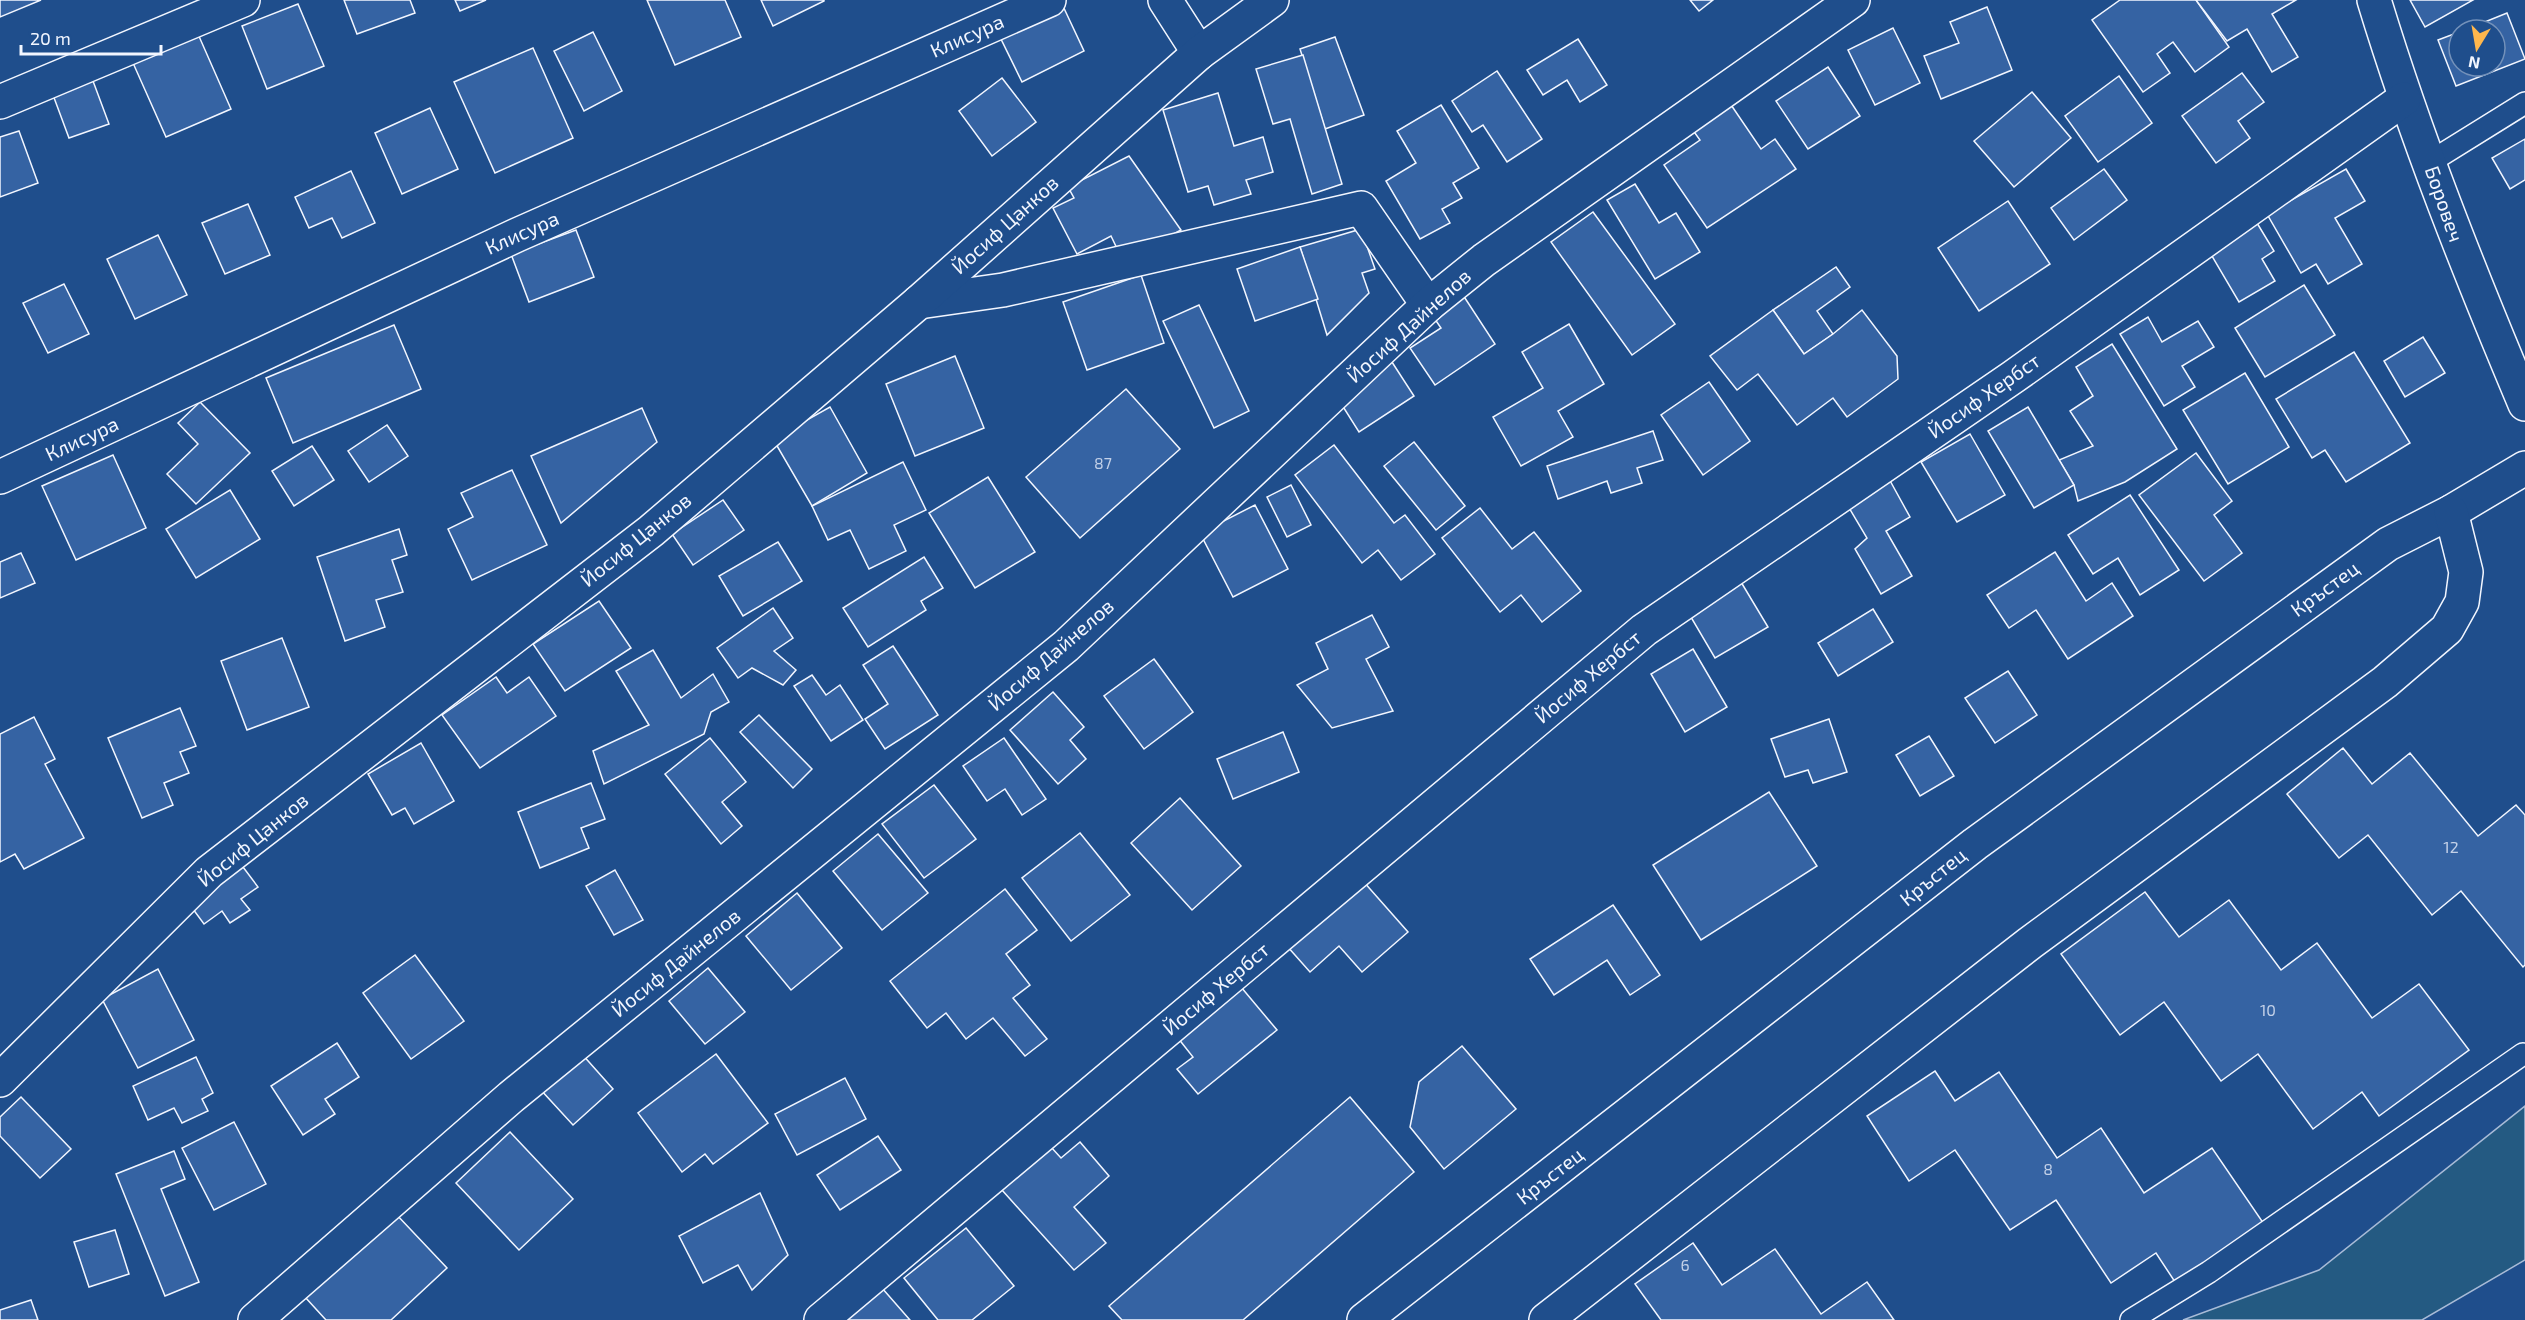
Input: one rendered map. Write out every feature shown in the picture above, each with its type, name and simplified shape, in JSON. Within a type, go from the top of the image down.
[{"type":"street","points":[[0,102],[243,0]]},
{"type":"street","name":"Клисура","points":[[0,477],[517,235],[1049,0]]},
{"type":"street","points":[[1165,0],[1199,53]]},
{"type":"street","name":"Йосиф Цанков","points":[[0,1080],[209,872],[651,531],[919,302],[1199,53],[1272,0]]},
{"type":"street","name":"Йосиф Дайнелов","points":[[255,1320],[511,1097],[1066,646],[1428,305],[1484,260],[1853,0]]},
{"type":"street","name":"Боровеч","points":[[2374,0],[2404,99],[2430,162],[2459,245],[2525,404]]},
{"type":"street","name":"Йосиф Хербст","points":[[821,1320],[1644,630],[2013,377],[2404,99]]},
{"type":"street","points":[[919,302],[1003,290],[1361,208],[1428,305]]},
{"type":"street","name":"Кръстец","points":[[1364,1320],[1975,844],[2388,544],[2451,512],[2525,468]]},
{"type":"street","points":[[1546,1320],[2030,943],[2385,682],[2447,629],[2462,602],[2466,572],[2451,512]]},
{"type":"lane","points":[[2430,162],[2525,102]]},
{"type":"lane","points":[[2131,1320],[2209,1272],[2523,1054]]},
{"type":"shaded area","points":[[2525,1106],[2525,1260],[2422,1320],[2183,1320],[2319,1270]]},
{"type":"building","points":[[0,0],[41,0],[0,17]]},
{"type":"building","points":[[344,0],[410,0],[415,13],[357,34]]},
{"type":"building","points":[[455,0],[486,0],[460,11]]},
{"type":"building","points":[[647,0],[725,0],[741,37],[675,65]]},
{"type":"building","points":[[761,0],[824,0],[824,1],[773,26]]},
{"type":"building","points":[[1690,0],[1713,0],[1699,11]]},
{"type":"building","points":[[2120,0],[2196,0],[2229,47],[2195,72],[2173,42],[2157,54],[2170,73],[2143,92],[2092,20]]},
{"type":"building","points":[[2196,0],[2296,0],[2272,14],[2298,57],[2272,72],[2247,29],[2227,41]]},
{"type":"building","points":[[2410,0],[2473,0],[2425,27]]},
{"type":"building","points":[[298,4],[324,66],[267,89],[242,26]]},
{"type":"building","points":[[1062,4],[1084,51],[1022,82],[999,35]]},
{"type":"building","points":[[1987,7],[2012,70],[1941,99],[1924,56],[1959,43],[1950,22]]},
{"type":"building","points":[[2507,13],[2525,59],[2507,66],[2507,18],[2495,18]]},
{"type":"building","points":[[1893,28],[1920,83],[1875,105],[1848,50]]},
{"type":"building","points":[[593,32],[622,91],[584,111],[554,51]]},
{"type":"building","points":[[198,34],[231,109],[166,137],[133,63]]},
{"type":"building","points":[[1335,37],[1364,115],[1325,129],[1300,49]]},
{"type":"building","points":[[2447,37],[2447,63],[2438,40]]},
{"type":"building","points":[[1578,39],[1607,85],[1580,102],[1567,80],[1543,95],[1527,70]]},
{"type":"building","points":[[533,48],[573,138],[495,173],[454,82]]},
{"type":"building","points":[[1303,55],[1342,184],[1312,194],[1290,119],[1273,124],[1256,69]]},
{"type":"building","points":[[1828,67],[1860,116],[1808,149],[1776,101]]},
{"type":"building","points":[[1497,71],[1542,139],[1507,162],[1483,125],[1472,132],[1452,101]]},
{"type":"building","points":[[2242,73],[2264,102],[2238,121],[2250,138],[2216,163],[2182,116]]},
{"type":"building","points":[[2119,76],[2152,123],[2098,162],[2065,116]]},
{"type":"building","points":[[1002,78],[1036,122],[992,156],[959,111]]},
{"type":"building","points":[[2453,78],[2476,78],[2456,86]]},
{"type":"building","points":[[93,81],[109,124],[69,138],[53,95]]},
{"type":"building","points":[[2032,92],[2071,138],[2014,187],[1974,141]]},
{"type":"building","points":[[1218,93],[1234,146],[1263,137],[1273,172],[1246,180],[1251,194],[1214,205],[1208,186],[1188,192],[1163,110]]},
{"type":"building","points":[[1725,96],[1761,149],[1775,139],[1796,169],[1707,228],[1664,165],[1700,140],[1687,122]]},
{"type":"building","points":[[1441,105],[1479,168],[1453,183],[1462,198],[1442,209],[1450,223],[1420,239],[1386,181],[1416,163],[1397,131]]},
{"type":"building","points":[[430,108],[458,169],[402,194],[375,133]]},
{"type":"building","points":[[19,131],[38,183],[0,197],[0,137]]},
{"type":"building","points":[[2525,139],[2525,180],[2510,189],[2492,158]]},
{"type":"building","points":[[1129,156],[1181,230],[1123,261],[1111,236],[1077,254],[1053,208],[1074,198],[1068,187]]},
{"type":"building","points":[[2104,169],[2127,200],[2074,240],[2051,208]]},
{"type":"building","points":[[2346,169],[2365,201],[2335,218],[2362,264],[2328,284],[2316,264],[2301,273],[2267,214]]},
{"type":"building","points":[[351,171],[375,223],[342,238],[332,218],[309,228],[295,197]]},
{"type":"building","points":[[1635,184],[1659,223],[1676,213],[1700,252],[1655,279],[1607,200]]},
{"type":"building","points":[[2008,201],[2050,264],[1979,311],[1938,248]]},
{"type":"building","points":[[248,204],[270,255],[225,274],[202,223]]},
{"type":"building","points":[[1593,212],[1675,324],[1632,355],[1551,242]]},
{"type":"building","points":[[2257,223],[2274,251],[2262,259],[2275,281],[2239,302],[2209,251]]},
{"type":"building","points":[[1361,229],[1375,269],[1362,273],[1369,293],[1327,335],[1300,247]]},
{"type":"building","points":[[576,230],[594,277],[529,302],[511,254]]},
{"type":"building","points":[[158,235],[187,295],[135,319],[107,259]]},
{"type":"building","points":[[1300,247],[1318,299],[1255,321],[1237,269]]},
{"type":"building","points":[[1836,267],[1850,287],[1817,311],[1833,334],[1804,354],[1773,310]]},
{"type":"building","points":[[1141,275],[1164,343],[1087,370],[1063,302]]},
{"type":"building","points":[[64,284],[89,334],[48,353],[23,303]]},
{"type":"building","points":[[2304,285],[2335,335],[2265,377],[2235,328]]},
{"type":"building","points":[[1461,292],[1495,344],[1435,385],[1410,348],[1441,328],[1430,312]]},
{"type":"building","points":[[1199,305],[1249,411],[1214,428],[1163,321]]},
{"type":"building","points":[[1773,310],[1804,354],[1862,310],[1897,356],[1898,379],[1847,417],[1833,398],[1797,425],[1758,374],[1737,390],[1710,356]]},
{"type":"building","points":[[2148,317],[2162,342],[2198,321],[2214,347],[2182,366],[2195,387],[2164,406],[2120,334]]},
{"type":"building","points":[[1569,324],[1604,384],[1558,411],[1573,437],[1521,466],[1493,417],[1543,388],[1522,352]]},
{"type":"building","points":[[394,325],[421,389],[293,443],[266,378]]},
{"type":"building","points":[[2423,337],[2445,373],[2405,397],[2384,361]]},
{"type":"building","points":[[2112,344],[2177,449],[2125,482],[2078,501],[2074,485],[2059,460],[2093,446],[2070,411],[2093,396],[2076,367]]},
{"type":"building","points":[[2354,352],[2410,443],[2346,482],[2325,450],[2312,458],[2276,399]]},
{"type":"building","points":[[955,356],[984,428],[915,456],[886,384]]},
{"type":"building","points":[[1390,359],[1414,396],[1359,432],[1335,394]]},
{"type":"building","points":[[2245,373],[2289,447],[2228,484],[2183,410]]},
{"type":"building","points":[[1709,382],[1750,441],[1703,475],[1661,415]]},
{"type":"building","points":[[1126,389],[1180,449],[1080,538],[1026,477]]},
{"type":"building","points":[[200,402],[250,453],[196,504],[167,474],[198,444],[178,423]]},
{"type":"building","points":[[830,407],[867,473],[812,506],[773,439]]},
{"type":"building","points":[[2028,407],[2074,485],[2034,508],[1988,431]]},
{"type":"building","points":[[642,408],[657,442],[561,523],[531,456]]},
{"type":"building","points":[[387,425],[408,456],[369,482],[348,451]]},
{"type":"building","points":[[1653,431],[1663,460],[1637,468],[1642,483],[1611,493],[1607,481],[1558,499],[1547,466]]},
{"type":"building","points":[[1970,434],[2005,495],[1957,522],[1921,462]]},
{"type":"building","points":[[1414,442],[1465,506],[1436,530],[1384,466]]},
{"type":"building","points":[[1334,445],[1394,523],[1405,515],[1435,554],[1401,580],[1378,550],[1362,563],[1295,475]]},
{"type":"building","points":[[312,446],[334,480],[294,506],[272,471]]},
{"type":"building","points":[[2196,453],[2232,501],[2214,515],[2242,553],[2204,581],[2139,495]]},
{"type":"building","points":[[113,455],[146,528],[76,560],[42,486]]},
{"type":"building","points":[[903,462],[926,510],[894,525],[906,551],[869,569],[850,530],[828,540],[812,506]]},
{"type":"building","points":[[512,470],[547,545],[472,580],[448,529],[473,517],[461,493]]},
{"type":"building","points":[[988,477],[1035,552],[975,588],[929,513]]},
{"type":"building","points":[[1888,477],[1910,517],[1886,531],[1912,576],[1881,594],[1855,549],[1867,538],[1845,501]]},
{"type":"building","points":[[1291,485],[1311,525],[1287,537],[1267,497]]},
{"type":"building","points":[[230,490],[260,539],[196,578],[166,529]]},
{"type":"building","points":[[2130,495],[2179,570],[2140,595],[2118,558],[2093,574],[2068,535]]},
{"type":"building","points":[[723,500],[744,530],[693,565],[672,534]]},
{"type":"building","points":[[1255,505],[1288,569],[1233,597],[1200,533]]},
{"type":"building","points":[[1480,508],[1512,549],[1534,532],[1581,591],[1542,622],[1521,595],[1500,612],[1442,538]]},
{"type":"building","points":[[399,529],[407,555],[392,560],[403,592],[376,600],[385,627],[345,641],[317,557]]},
{"type":"building","points":[[778,542],[802,581],[743,616],[719,576]]},
{"type":"building","points":[[2055,552],[2086,601],[2112,583],[2133,616],[2068,659],[2036,610],[2009,628],[1987,595]]},
{"type":"building","points":[[21,553],[35,583],[0,598],[0,562]]},
{"type":"building","points":[[924,557],[943,588],[921,601],[926,610],[868,647],[843,608]]},
{"type":"building","points":[[1738,577],[1768,627],[1715,658],[1685,607]]},
{"type":"building","points":[[599,601],[631,648],[565,691],[533,644]]},
{"type":"building","points":[[773,608],[793,638],[774,651],[796,670],[783,685],[752,668],[738,678],[717,648]]},
{"type":"building","points":[[1873,609],[1893,642],[1838,676],[1818,643]]},
{"type":"building","points":[[1372,615],[1389,647],[1366,659],[1393,711],[1332,728],[1297,685],[1328,669],[1316,643]]},
{"type":"building","points":[[282,638],[309,707],[247,730],[221,661]]},
{"type":"building","points":[[893,646],[938,715],[885,749],[865,719],[888,704],[863,665]]},
{"type":"building","points":[[1693,649],[1727,707],[1685,732],[1651,674]]},
{"type":"building","points":[[653,650],[681,698],[713,674],[729,702],[711,712],[704,734],[604,784],[593,751],[649,725],[616,671]]},
{"type":"building","points":[[1154,659],[1193,712],[1144,749],[1104,696]]},
{"type":"building","points":[[2008,671],[2037,715],[1995,743],[1965,698]]},
{"type":"building","points":[[812,675],[826,695],[840,685],[863,720],[831,741],[794,686]]},
{"type":"building","points":[[496,677],[507,693],[529,677],[556,716],[480,768],[442,715]]},
{"type":"building","points":[[1053,692],[1084,727],[1070,740],[1086,759],[1058,784],[1010,730]]},
{"type":"building","points":[[180,708],[196,746],[180,752],[189,773],[164,783],[173,805],[142,818],[108,738]]},
{"type":"building","points":[[759,715],[812,769],[793,788],[740,732]]},
{"type":"building","points":[[34,717],[55,759],[45,764],[84,838],[24,869],[15,854],[0,862],[0,734]]},
{"type":"building","points":[[1829,719],[1847,772],[1813,783],[1808,770],[1785,777],[1771,739]]},
{"type":"building","points":[[1283,732],[1299,772],[1233,799],[1217,759]]},
{"type":"building","points":[[1929,736],[1954,776],[1920,796],[1896,755]]},
{"type":"building","points":[[710,738],[746,782],[722,802],[742,826],[721,844],[665,774]]},
{"type":"building","points":[[1004,738],[1046,799],[1022,815],[1005,789],[987,801],[963,766]]},
{"type":"building","points":[[421,743],[454,801],[414,824],[405,808],[392,815],[368,774]]},
{"type":"building","points":[[2343,748],[2372,784],[2410,753],[2478,836],[2516,805],[2525,815],[2525,965],[2523,967],[2461,891],[2432,915],[2368,835],[2339,858],[2287,794]]},
{"type":"building","points":[[591,783],[605,819],[581,828],[589,848],[540,868],[518,812]]},
{"type":"building","points":[[934,785],[976,839],[924,878],[882,824]]},
{"type":"building","points":[[1769,792],[1817,866],[1701,940],[1653,865]]},
{"type":"building","points":[[1180,798],[1241,866],[1192,910],[1131,843]]},
{"type":"building","points":[[1080,833],[1130,895],[1071,941],[1022,878]]},
{"type":"building","points":[[878,834],[928,893],[882,930],[833,871]]},
{"type":"building","points":[[240,863],[258,887],[241,899],[250,910],[230,923],[222,911],[204,924],[187,901]]},
{"type":"building","points":[[615,870],[643,920],[614,935],[586,886]]},
{"type":"building","points":[[1363,881],[1408,932],[1362,972],[1339,946],[1310,972],[1287,946]]},
{"type":"building","points":[[1005,889],[1037,930],[1006,954],[1030,985],[1013,998],[1047,1039],[1025,1056],[993,1018],[966,1039],[946,1013],[927,1028],[890,981]]},
{"type":"building","points":[[2145,892],[2179,937],[2229,900],[2281,970],[2317,943],[2372,1018],[2419,984],[2469,1050],[2379,1116],[2362,1092],[2313,1129],[2258,1054],[2221,1081],[2164,1002],[2120,1035],[2061,954]]},
{"type":"building","points":[[797,893],[842,948],[791,990],[746,936]]},
{"type":"building","points":[[1613,905],[1660,975],[1630,995],[1607,960],[1554,995],[1530,959]]},
{"type":"building","points":[[415,955],[464,1021],[411,1059],[363,993]]},
{"type":"building","points":[[708,968],[745,1012],[705,1044],[669,1001]]},
{"type":"building","points":[[158,969],[194,1040],[138,1068],[102,999]]},
{"type":"building","points":[[1241,987],[1277,1030],[1198,1094],[1177,1069],[1193,1057],[1178,1038]]},
{"type":"building","points":[[337,1043],[359,1077],[325,1099],[335,1114],[303,1135],[271,1086]]},
{"type":"building","points":[[1462,1046],[1516,1109],[1444,1169],[1410,1127],[1419,1082]]},
{"type":"building","points":[[581,1053],[613,1089],[573,1125],[540,1089]]},
{"type":"building","points":[[716,1054],[768,1123],[713,1164],[705,1154],[682,1172],[638,1113]]},
{"type":"building","points":[[196,1057],[213,1093],[202,1099],[208,1111],[182,1123],[174,1108],[148,1120],[133,1086]]},
{"type":"building","points":[[1935,1071],[1955,1101],[1999,1072],[2057,1158],[2101,1128],[2144,1193],[2212,1148],[2266,1227],[2177,1285],[2156,1253],[2111,1283],[2056,1200],[2010,1230],[1955,1150],[1909,1181],[1867,1116]]},
{"type":"building","points":[[845,1078],[866,1119],[797,1155],[775,1114]]},
{"type":"building","points":[[21,1097],[71,1149],[40,1178],[0,1136],[0,1117]]},
{"type":"building","points":[[1350,1097],[1414,1172],[1243,1320],[1122,1320],[1109,1306]]},
{"type":"building","points":[[234,1122],[266,1184],[214,1210],[182,1148]]},
{"type":"building","points":[[510,1132],[573,1199],[519,1250],[456,1183]]},
{"type":"building","points":[[878,1136],[901,1170],[840,1210],[817,1175]]},
{"type":"building","points":[[1080,1142],[1109,1176],[1074,1207],[1106,1243],[1074,1270],[1002,1190],[1051,1147],[1061,1158]]},
{"type":"building","points":[[174,1151],[185,1179],[161,1189],[199,1282],[165,1296],[116,1174]]},
{"type":"building","points":[[760,1193],[788,1255],[752,1290],[738,1265],[703,1283],[679,1236]]},
{"type":"building","points":[[395,1213],[447,1268],[391,1320],[326,1320],[305,1297]]},
{"type":"building","points":[[966,1228],[1014,1286],[972,1320],[938,1320],[904,1278]]},
{"type":"building","points":[[115,1230],[129,1274],[89,1287],[74,1242]]},
{"type":"building","points":[[1693,1243],[1722,1285],[1775,1249],[1821,1314],[1867,1282],[1894,1320],[1661,1320],[1635,1284]]},
{"type":"building","points":[[882,1288],[910,1320],[844,1320]]},
{"type":"building","points":[[31,1300],[38,1320],[0,1320],[0,1310]]}]
